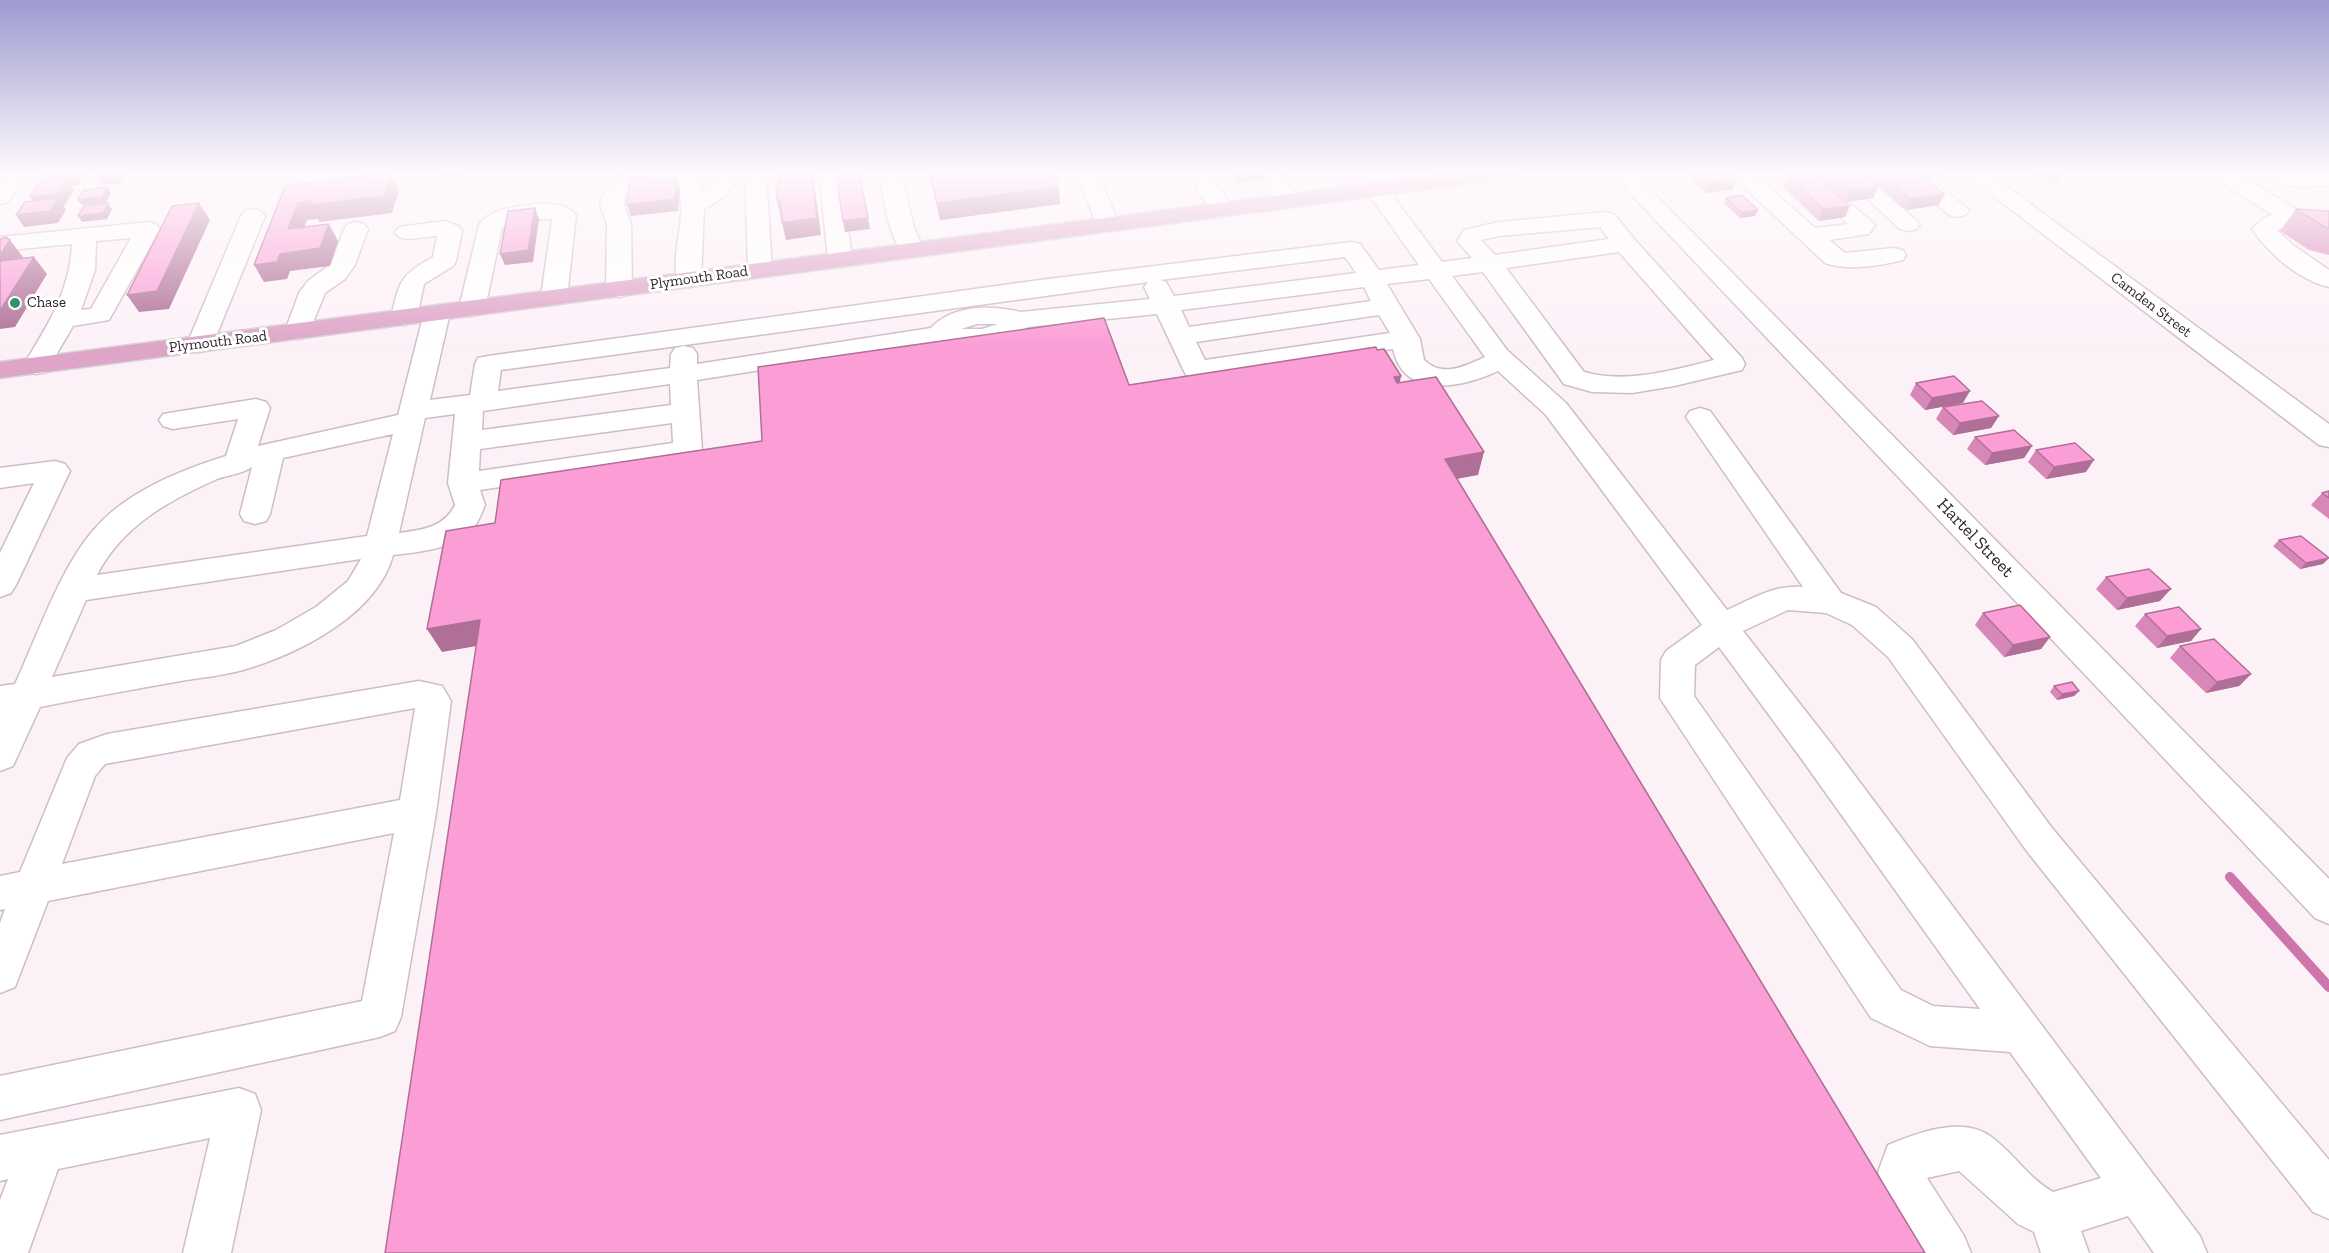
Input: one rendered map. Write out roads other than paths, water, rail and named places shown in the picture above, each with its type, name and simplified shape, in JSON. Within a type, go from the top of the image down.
[{"type":"main road","name":"Plymouth Road","points":[[0,370],[1058,230]]},
{"type":"street","points":[[0,244],[135,230]]},
{"type":"street","points":[[64,320],[100,315],[147,230]]},
{"type":"street","points":[[200,344],[247,230]]},
{"type":"street","points":[[298,331],[312,293],[317,286],[336,274],[343,265],[355,230]]},
{"type":"street","points":[[407,232],[421,230]]},
{"type":"street","points":[[404,317],[412,283],[419,275],[444,261],[449,230]]},
{"type":"street","points":[[472,308],[490,230]]},
{"type":"street","points":[[554,297],[562,230]]},
{"type":"street","points":[[619,230],[619,289]]},
{"type":"street","points":[[689,280],[690,230]]},
{"type":"street","points":[[758,230],[760,270]]},
{"type":"street","points":[[837,230],[840,260]]},
{"type":"street","points":[[903,230],[912,250]]},
{"type":"street","points":[[1415,230],[1437,271],[1502,360],[1556,408],[1722,627],[2183,1253]]},
{"type":"street","points":[[1492,230],[1472,235],[1469,241],[1490,264],[1574,378],[1587,384],[1628,385],[1732,364],[1615,230]]},
{"type":"street","name":"Hartel Street","points":[[1677,230],[2329,906]]},
{"type":"street","points":[[1803,230],[1834,258],[1843,261],[1894,255]]},
{"type":"street","points":[[1809,236],[1850,230]]},
{"type":"street","name":"Camden Street","points":[[2055,230],[2318,418],[2329,438]]},
{"type":"street","points":[[2265,230],[2268,237],[2329,280]]},
{"type":"street","points":[[36,366],[64,320],[83,270],[84,236]]},
{"type":"street","points":[[0,756],[13,698],[75,590],[88,562],[110,532],[151,499],[197,476],[238,463],[411,416],[476,403],[683,375],[939,333],[946,324],[964,319],[1007,316],[1021,320],[1086,315],[1437,271],[1625,244]]},
{"type":"street","points":[[75,590],[309,554],[423,541],[447,533],[463,520],[470,505],[463,483],[468,441],[476,403],[488,364],[1351,249],[1372,278],[1407,339],[1405,350],[1410,364],[1425,374],[1454,378],[1502,360]]},
{"type":"street","points":[[1151,274],[1196,369],[1407,339]]},
{"type":"street","points":[[1180,336],[1386,306]]},
{"type":"street","points":[[13,698],[240,658],[288,639],[328,616],[359,589],[374,568],[380,547],[437,313]]},
{"type":"street","points":[[463,483],[688,450],[683,375],[686,337]]},
{"type":"street","points":[[173,420],[256,408],[238,463]]},
{"type":"street","points":[[468,441],[686,412]]},
{"type":"street","points":[[1700,417],[1830,601]]},
{"type":"street","points":[[255,513],[270,454]]},
{"type":"street","points":[[0,478],[55,471],[0,585]]},
{"type":"street","points":[[2022,1032],[1930,1026],[1886,1004],[1677,698],[1678,660],[1722,627],[1784,598],[1830,601],[1864,616],[1899,648],[2039,839],[2329,1196]]},
{"type":"street","points":[[0,974],[17,890],[80,768],[92,754],[107,748],[419,694],[430,696],[434,701],[417,813],[380,1017],[0,1098]]},
{"type":"street","points":[[17,890],[417,813]]},
{"type":"street","points":[[4,1253],[21,1153],[239,1110],[207,1253]]},
{"type":"street","points":[[1947,1253],[1908,1191],[1901,1172],[1904,1161],[1959,1148],[1974,1152],[2018,1196],[2034,1208],[2058,1235],[2137,1190]]},
{"type":"waterway","points":[[2230,877],[2329,987]]},
{"type":"place","name":"Chase","points":[[15,303]]}]
